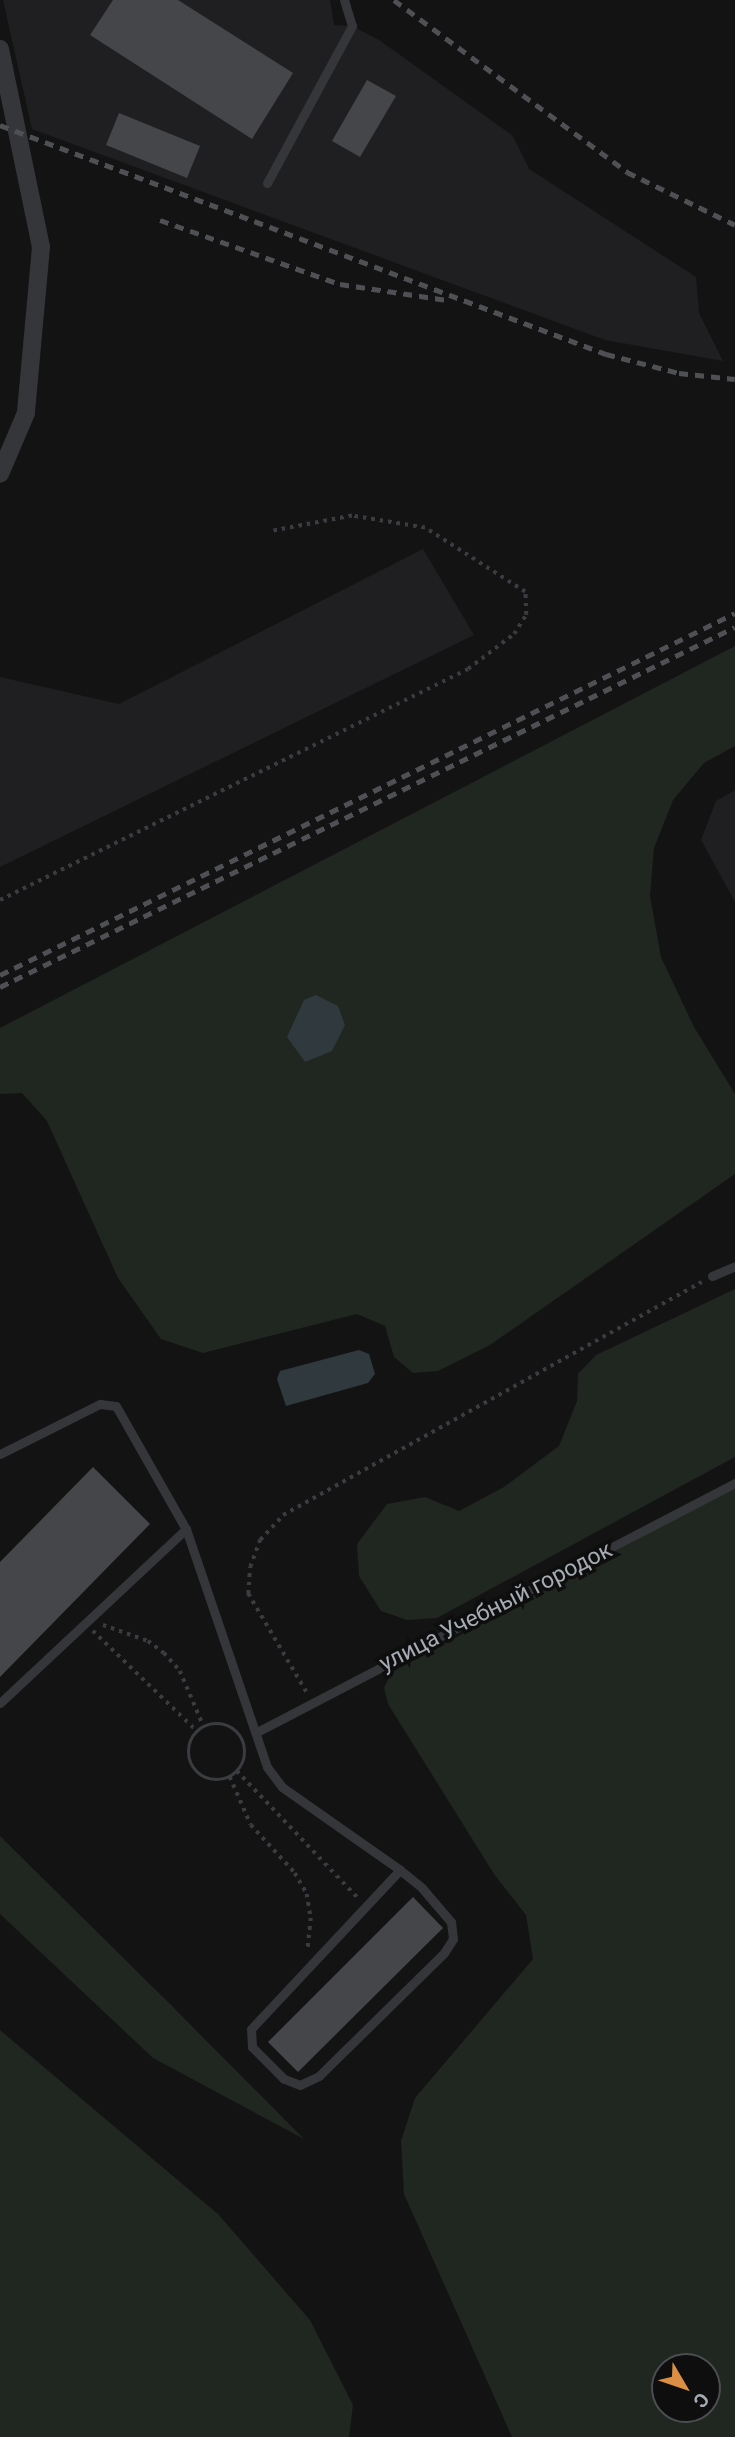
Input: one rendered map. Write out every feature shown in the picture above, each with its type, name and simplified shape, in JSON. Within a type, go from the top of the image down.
[{"type":"street","points":[[0,49],[41,247],[26,413],[0,474]]},
{"type":"lane","points":[[267,183],[352,26],[344,0]]},
{"type":"lane","points":[[712,1276],[735,1266]]},
{"type":"lane","points":[[0,1454],[100,1404],[116,1406],[186,1529],[267,1767],[282,1787],[400,1870],[451,1922],[453,1939],[444,1953],[319,2076],[300,2085],[284,2079],[252,2047],[251,2029],[400,1870]]},
{"type":"lane","name":"улица Учебный городок","points":[[257,1732],[735,1483]]},
{"type":"lane","points":[[0,1703],[186,1529]]},
{"type":"path","points":[[0,900],[468,669],[514,634],[526,615],[525,592],[425,528],[352,516],[273,531]]},
{"type":"path","points":[[312,1702],[248,1594],[250,1567],[260,1541],[283,1515],[712,1276]]},
{"type":"path","points":[[86,1624],[125,1631],[164,1653],[180,1671],[204,1727]]},
{"type":"path","points":[[86,1624],[198,1732]]},
{"type":"path","points":[[227,1726],[239,1736],[244,1758],[237,1772],[230,1777],[213,1780],[197,1772],[190,1747],[204,1727],[227,1726]]},
{"type":"path","points":[[237,1772],[365,1906]]},
{"type":"path","points":[[230,1777],[251,1825],[295,1873],[307,1894],[311,1918],[306,1968]]},
{"type":"shaded area","points":[[3,0],[330,0],[334,25],[352,26],[379,40],[513,136],[529,169],[696,277],[699,313],[723,361],[605,340],[32,129]]},
{"type":"shaded area","points":[[423,549],[474,635],[0,867],[0,677],[119,704]]},
{"type":"shaded area","points":[[735,646],[735,746],[704,763],[673,800],[654,848],[650,896],[661,957],[694,1027],[735,1094],[735,1174],[490,1345],[438,1371],[413,1373],[394,1357],[385,1326],[357,1314],[203,1353],[161,1339],[118,1278],[47,1121],[22,1093],[0,1094],[0,1028]]},
{"type":"shaded area","points":[[735,790],[735,902],[701,840],[716,801]]},
{"type":"shaded area","points":[[316,995],[338,1006],[345,1025],[332,1051],[305,1062],[287,1037],[304,1000]]},
{"type":"shaded area","points":[[735,1289],[735,1457],[437,1618],[407,1620],[381,1611],[359,1576],[357,1544],[387,1504],[425,1497],[459,1511],[504,1487],[559,1446],[577,1401],[578,1374],[596,1355]]},
{"type":"shaded area","points":[[359,1350],[369,1354],[375,1374],[368,1383],[286,1406],[277,1379],[280,1371]]},
{"type":"shaded area","points":[[735,1487],[735,2437],[512,2437],[404,2194],[401,2141],[415,2098],[533,1959],[526,1915],[494,1874],[388,1704],[384,1688],[392,1672]]},
{"type":"shaded area","points":[[0,1836],[304,2139],[153,2058],[0,1914]]},
{"type":"shaded area","points":[[0,2030],[218,2214],[310,2320],[353,2405],[349,2437],[0,2437]]},
{"type":"building","points":[[113,0],[178,0],[293,73],[252,139],[90,35]]},
{"type":"building","points":[[367,80],[396,96],[360,157],[332,141]]},
{"type":"building","points":[[119,113],[200,146],[187,178],[106,145]]},
{"type":"building","points":[[93,1467],[150,1524],[0,1677],[0,1562]]},
{"type":"building","points":[[413,1897],[443,1928],[298,2072],[268,2042]]},
{"type":"railway","points":[[394,0],[627,172],[735,225]]},
{"type":"railway","points":[[0,125],[606,354],[679,373],[735,379]]},
{"type":"railway","points":[[160,220],[340,284],[447,300]]},
{"type":"railway","points":[[0,975],[735,613]]},
{"type":"railway","points":[[0,987],[735,627]]}]
